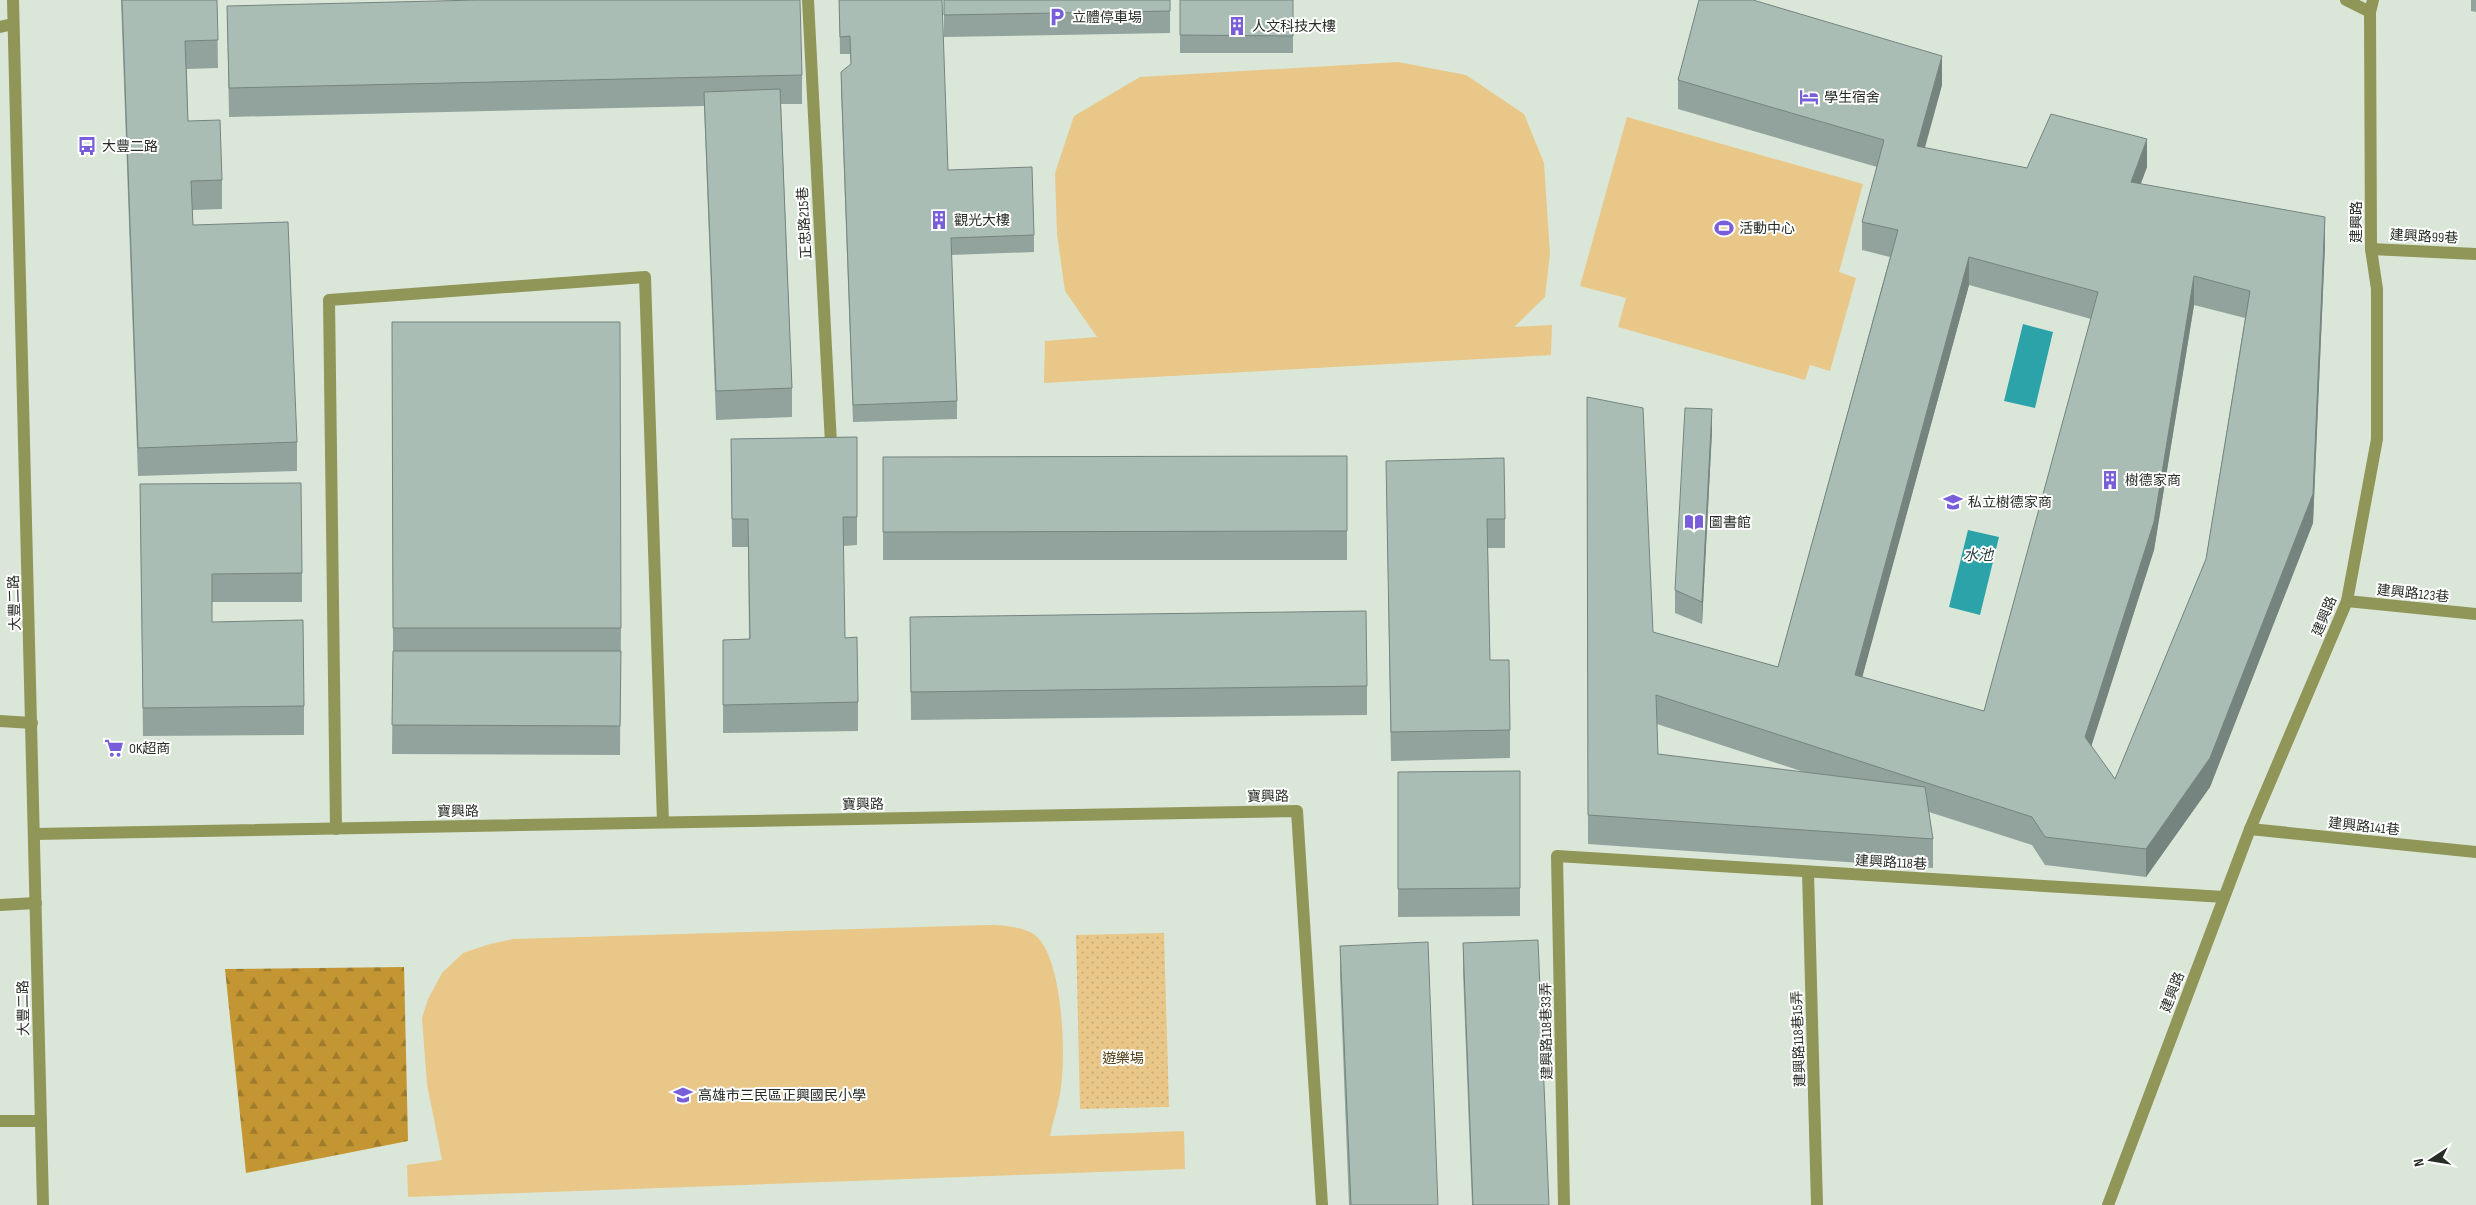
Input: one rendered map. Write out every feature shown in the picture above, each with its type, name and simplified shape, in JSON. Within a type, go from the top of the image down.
[{"type":"street","name":"大豐二路","points":[[13,0],[43,1205]]},
{"type":"street","name":"正忠路215巷","points":[[808,0],[831,444]]},
{"type":"street","points":[[2346,0],[2372,6]]},
{"type":"street","name":"建興路","points":[[2108,1205],[2250,829],[2347,601],[2377,439],[2377,290],[2371,249],[2372,6]]},
{"type":"street","points":[[0,28],[14,24]]},
{"type":"street","name":"建興路99巷","points":[[2371,249],[2476,254]]},
{"type":"street","points":[[336,828],[329,300],[645,277],[663,822]]},
{"type":"street","name":"建興路123巷","points":[[2347,601],[2476,614]]},
{"type":"street","points":[[0,721],[32,723]]},
{"type":"street","name":"寶興路","points":[[34,834],[1297,810],[1322,1205]]},
{"type":"street","name":"建興路141巷","points":[[2250,829],[2476,852]]},
{"type":"street","name":"建興路118巷","points":[[1557,856],[2224,897]]},
{"type":"street","name":"建興路118巷33弄","points":[[1557,856],[1564,1205]]},
{"type":"street","name":"建興路118巷15弄","points":[[1808,872],[1817,1205]]},
{"type":"street","points":[[0,905],[36,903]]},
{"type":"street","points":[[0,1121],[41,1121]]},
{"type":"green space","points":[[1398,62],[1466,75],[1524,114],[1544,163],[1550,254],[1545,297],[1514,327],[1552,325],[1551,355],[1044,383],[1045,341],[1097,337],[1065,291],[1057,234],[1055,173],[1074,116],[1140,77]]},
{"type":"green space","name":"活動中心","points":[[1627,117],[1863,184],[1839,272],[1856,278],[1830,371],[1810,365],[1805,380],[1618,327],[1626,298],[1580,286]]},
{"type":"green space","points":[[987,925],[1010,926],[1032,933],[1042,943],[1050,960],[1060,1004],[1063,1052],[1060,1093],[1050,1136],[1184,1131],[1185,1169],[408,1197],[407,1165],[442,1160],[427,1084],[422,1018],[428,999],[442,973],[463,953],[513,939]]},
{"type":"green space","name":"遊樂場","points":[[1164,933],[1169,1107],[1080,1109],[1076,935]]},
{"type":"green space","points":[[404,967],[408,1141],[246,1173],[225,969]]},
{"type":"water","points":[[2023,324],[2053,332],[2035,408],[2004,401]]},
{"type":"water","name":"水池","points":[[1968,530],[1999,537],[1980,615],[1949,607]]},
{"type":"building","points":[[122,0],[217,0],[218,40],[185,41],[188,121],[220,120],[222,180],[191,181],[193,225],[288,222],[297,442],[138,448]]},
{"type":"building","points":[[478,0],[800,0],[802,75],[229,88],[227,6]]},
{"type":"building","name":"觀光大樓","points":[[839,0],[942,0],[948,170],[1032,167],[1034,235],[951,238],[957,401],[853,405],[841,72],[851,64],[850,36],[840,37]]},
{"type":"building","points":[[944,0],[1170,0],[1170,11],[944,15]]},
{"type":"building","name":"人文科技大樓","points":[[1180,0],[1293,0],[1293,36],[1180,35]]},
{"type":"building","name":"樹德家商","points":[[1699,0],[1753,0],[1942,56],[1917,146],[2027,168],[2051,114],[2147,139],[2131,182],[2325,217],[2313,494],[2210,758],[2146,849],[2045,837],[2032,817],[1656,695],[1658,754],[1925,787],[1933,839],[1588,815],[1587,397],[1643,408],[1653,632],[1778,667],[1898,230],[1862,222],[1884,140],[1678,80]],"holes":[[[1969,257],[2098,292],[1984,711],[1855,675]],[[2194,276],[2250,291],[2206,559],[2115,779],[2085,737],[2154,522]]]},
{"type":"building","points":[[780,89],[792,388],[716,391],[704,92]]},
{"type":"building","points":[[392,322],[620,322],[621,628],[393,628]]},
{"type":"building","name":"圖書館","points":[[1685,408],[1712,409],[1702,602],[1675,590]]},
{"type":"building","points":[[857,437],[857,517],[843,517],[845,638],[857,637],[858,702],[723,705],[723,640],[750,639],[748,519],[732,519],[731,439]]},
{"type":"building","points":[[1347,456],[1347,531],[883,532],[883,457]]},
{"type":"building","points":[[1504,458],[1505,519],[1487,519],[1490,660],[1509,660],[1510,730],[1391,732],[1386,461]]},
{"type":"building","points":[[301,483],[302,573],[212,574],[212,622],[303,620],[304,706],[143,708],[140,484]]},
{"type":"building","points":[[1366,611],[1367,686],[911,692],[910,617]]},
{"type":"building","points":[[393,651],[621,651],[620,726],[392,725]]},
{"type":"building","points":[[1520,771],[1520,888],[1398,889],[1398,772]]},
{"type":"building","points":[[1538,940],[1549,1205],[1473,1205],[1463,943]]},
{"type":"building","points":[[1428,942],[1438,1205],[1351,1205],[1340,946]]},
{"type":"place","name":"立體停車場","points":[[1057,17]]},
{"type":"place","name":"人文科技大樓","points":[[1237,26]]},
{"type":"place","name":"學生宿舍","points":[[1809,97]]},
{"type":"place","name":"大豐二路","points":[[87,146]]},
{"type":"place","name":"觀光大樓","points":[[939,220]]},
{"type":"place","name":"活動中心","points":[[1724,228]]},
{"type":"place","name":"樹德家商","points":[[2110,480]]},
{"type":"place","name":"私立樹德家商","points":[[1953,502]]},
{"type":"place","name":"圖書館","points":[[1694,522]]},
{"type":"place","name":"OK超商","points":[[114,748]]},
{"type":"place","name":"高雄市三民區正興國民小學","points":[[683,1095]]}]
